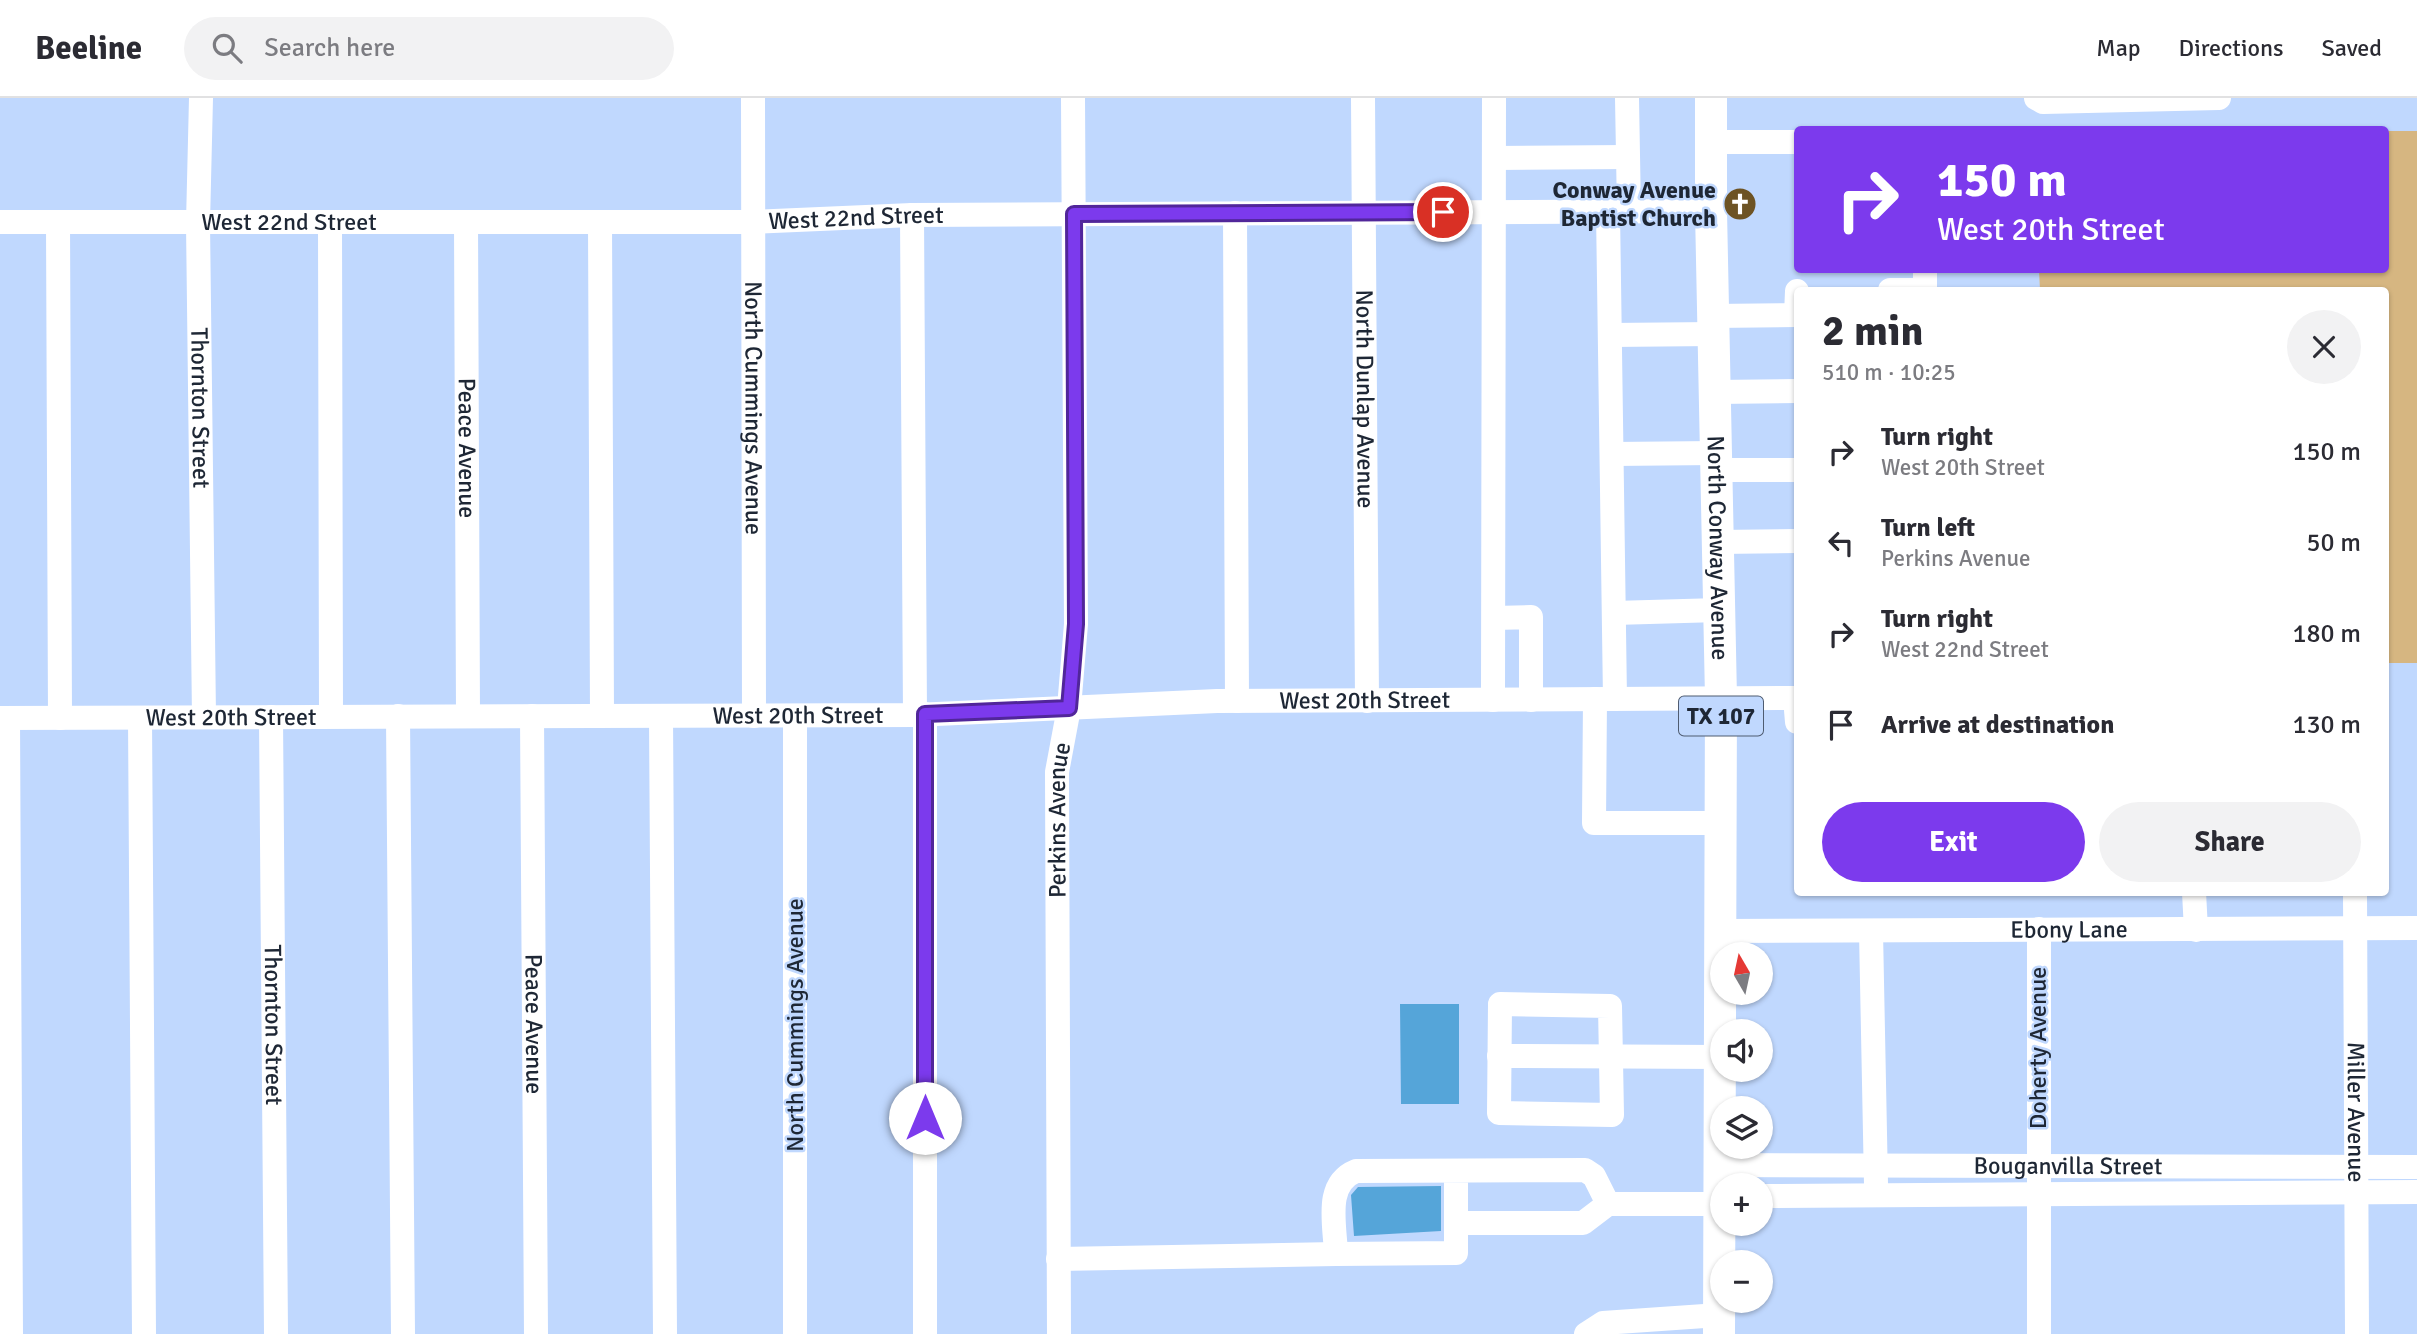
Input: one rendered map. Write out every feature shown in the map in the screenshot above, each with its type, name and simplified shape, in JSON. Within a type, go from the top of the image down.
[{"type":"main road","name":"North Conway Avenue","points":[[1712,98],[1711,211],[1721,698],[1720,1019]]},
{"type":"main road","name":"North Conway Avenue","points":[[1719,1173],[1720,1082]]},
{"type":"main road","name":"North Conway Avenue","points":[[1719,1236],[1719,1325]]},
{"type":"street","name":"Thornton Street","points":[[201,98],[198,223],[204,718]]},
{"type":"street","name":"North Cummings Avenue","points":[[753,98],[754,716]]},
{"type":"street","name":"Perkins Avenue","points":[[1059,1334],[1057,772],[1069,708],[1076,624],[1073,98]]},
{"type":"street","name":"North Dunlap Avenue","points":[[1363,98],[1367,701]]},
{"type":"street","points":[[1493,700],[1496,212],[1494,98]]},
{"type":"street","points":[[1627,98],[1628,157],[1618,211],[1610,335],[1614,613],[1594,823],[1722,823]]},
{"type":"street","points":[[2036,98],[2043,102],[2219,98]]},
{"type":"street","points":[[1711,142],[1794,142]]},
{"type":"street","points":[[1495,158],[1628,157]]},
{"type":"street","name":"West 22nd Street","points":[[0,222],[753,222],[912,215],[1711,211]]},
{"type":"street","points":[[1235,213],[1237,701]]},
{"type":"street","points":[[912,215],[920,714],[925,1334]]},
{"type":"street","points":[[58,222],[60,718]]},
{"type":"street","name":"Peace Avenue","points":[[466,222],[468,715]]},
{"type":"street","points":[[600,222],[602,715]]},
{"type":"street","points":[[330,223],[331,716]]},
{"type":"street","points":[[1610,335],[1794,315]]},
{"type":"street","points":[[1715,392],[1794,391]]},
{"type":"street","points":[[1612,454],[1794,470]]},
{"type":"street","points":[[1718,542],[1794,541]]},
{"type":"street","points":[[1614,613],[1719,610]]},
{"type":"street","points":[[1494,618],[1531,617],[1531,700]]},
{"type":"street","name":"West 20th Street","points":[[4,718],[795,716],[920,714],[1237,701],[1721,698],[1794,706]]},
{"type":"street","points":[[398,716],[402,1334]]},
{"type":"street","name":"Peace Avenue","points":[[532,716],[536,1334]]},
{"type":"street","points":[[661,716],[665,1334]]},
{"type":"street","name":"North Cummings Avenue","points":[[795,716],[795,1334]]},
{"type":"street","name":"Thornton Street","points":[[271,717],[276,1334]]},
{"type":"street","points":[[4,718],[11,1334]]},
{"type":"street","points":[[139,718],[144,1334]]},
{"type":"street","points":[[2194,896],[2196,930]]},
{"type":"street","name":"Miller Avenue","points":[[2355,896],[2357,1334]]},
{"type":"street","name":"Ebony Lane","points":[[1721,932],[2417,928]]},
{"type":"street","name":"Doherty Avenue","points":[[2039,929],[2039,1334]]},
{"type":"street","points":[[1871,931],[1875,1195]]},
{"type":"street","points":[[1500,1004],[1610,1006],[1612,1115],[1499,1113],[1499,1056],[1500,1004]]},
{"type":"street","points":[[1499,1056],[1710,1057]]},
{"type":"street","name":"Bouganvilla Street","points":[[1773,1182],[1876,1167],[2417,1167]]},
{"type":"street","points":[[2193,1193],[2195,1167]]},
{"type":"street","points":[[1336,1254],[1335,1188],[1342,1177],[1356,1171],[1585,1171],[1594,1176],[1608,1204],[1583,1223],[1456,1223]]},
{"type":"street","points":[[1058,1259],[1456,1253],[1456,1171]]},
{"type":"street","name":"Bouganvilla Street","points":[[1608,1204],[1710,1191]]},
{"type":"street","name":"Bouganvilla Street","points":[[1773,1196],[2417,1192]]},
{"type":"street","points":[[1586,1334],[1603,1323],[1719,1325]]},
{"type":"shaded area","points":[[2389,131],[2417,131],[2417,663],[2389,663],[2389,287],[2040,287],[2039,273],[2389,273]]},
{"type":"building","points":[[1400,1004],[1459,1004],[1459,1104],[1401,1104]]},
{"type":"building","points":[[1441,1186],[1441,1231],[1354,1236],[1351,1195],[1358,1187]]},
{"type":"place","name":"Conway Avenue Baptist Church","points":[[1740,204]]},
{"type":"route","points":[[925,1118],[925,714],[1069,708],[1076,624],[1074,214],[1443,212]]}]
